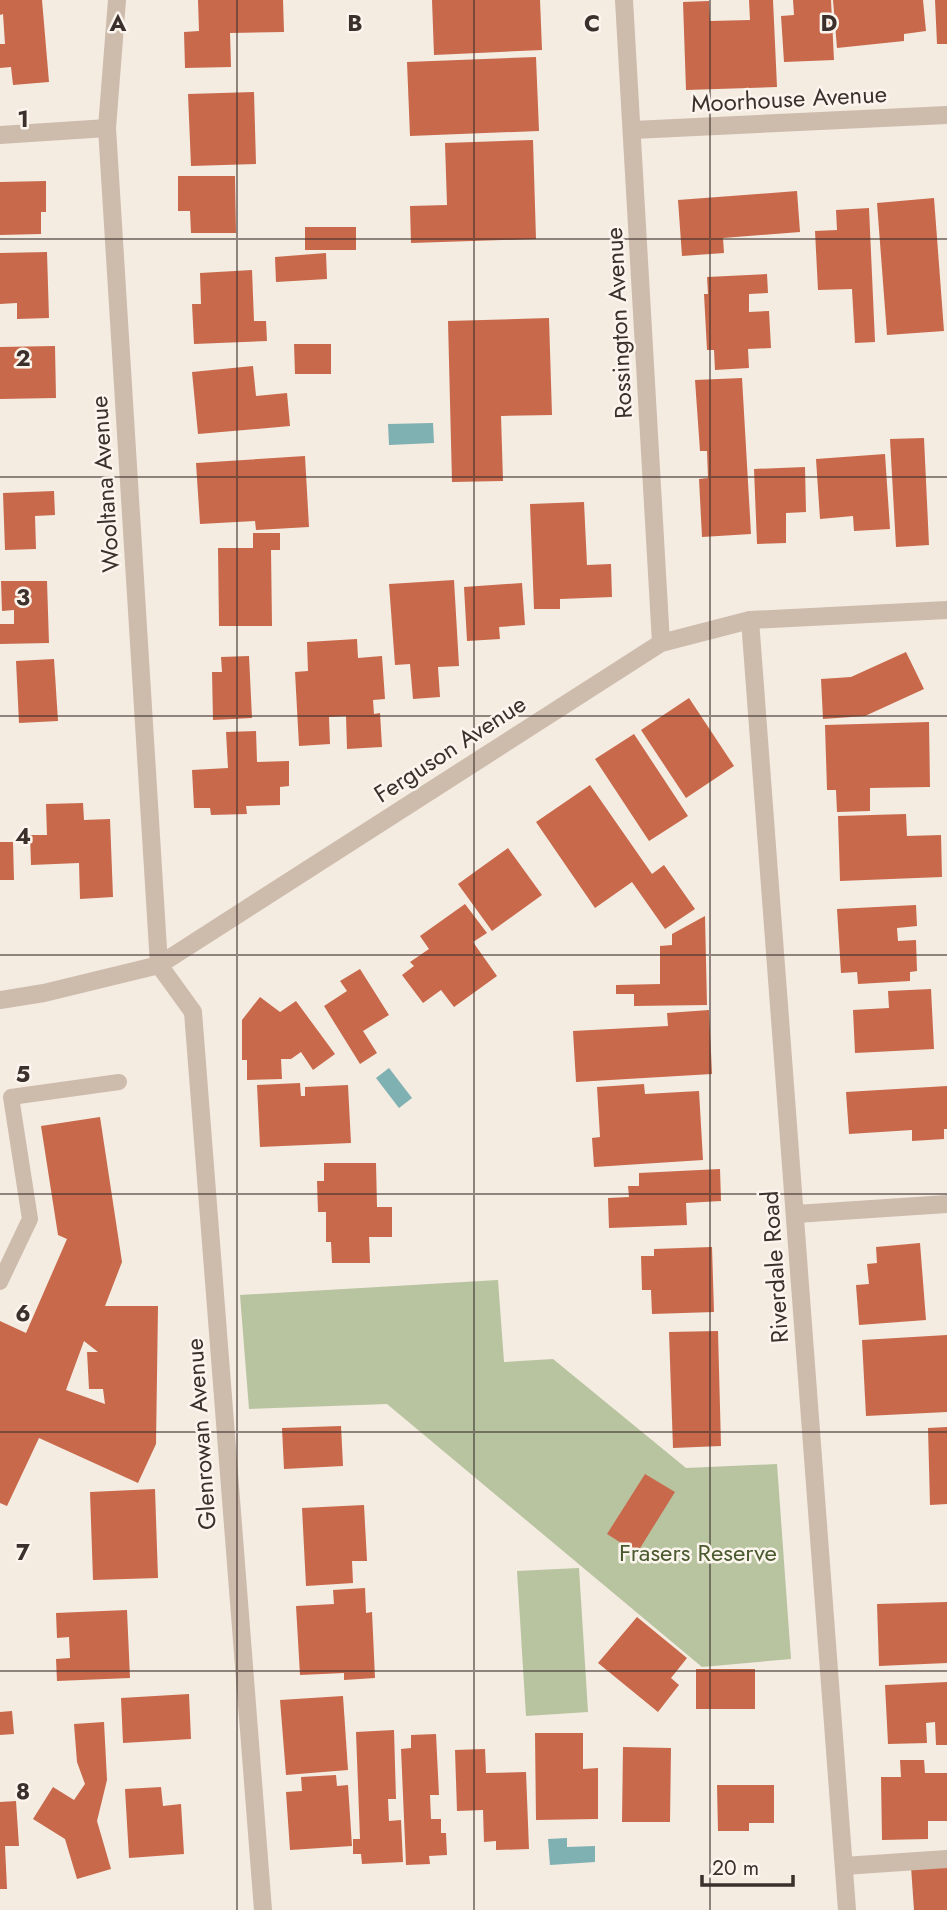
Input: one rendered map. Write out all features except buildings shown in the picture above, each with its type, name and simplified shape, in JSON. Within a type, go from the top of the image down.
[{"type":"street","name":"Wooltana Avenue","points":[[117,0],[107,128],[159,965]]},
{"type":"street","name":"Rossington Avenue","points":[[624,0],[661,643]]},
{"type":"street","name":"Moorhouse Avenue","points":[[633,130],[947,116]]},
{"type":"street","points":[[0,135],[107,128]]},
{"type":"street","name":"Ferguson Avenue","points":[[0,1000],[44,993],[159,965],[661,643],[750,620],[947,610]]},
{"type":"street","name":"Riverdale Road","points":[[750,620],[847,1910]]},
{"type":"street","name":"Glenrowan Avenue","points":[[159,965],[193,1012],[263,1910]]},
{"type":"street","points":[[796,1214],[947,1204]]},
{"type":"street","points":[[844,1866],[947,1859]]},
{"type":"lane","points":[[0,1282],[30,1219],[11,1097],[119,1082]]},
{"type":"green space","name":"Frasers Reserve","points":[[498,1280],[504,1362],[553,1359],[686,1468],[777,1464],[791,1659],[702,1667],[387,1404],[249,1409],[240,1295]]},
{"type":"green space","points":[[579,1568],[588,1712],[526,1716],[517,1571]]},
{"type":"water","points":[[433,423],[434,443],[389,445],[388,424]]},
{"type":"water","points":[[389,1068],[412,1098],[399,1108],[376,1078]]},
{"type":"water","points":[[567,1838],[567,1847],[595,1846],[595,1862],[550,1865],[548,1839]]}]
